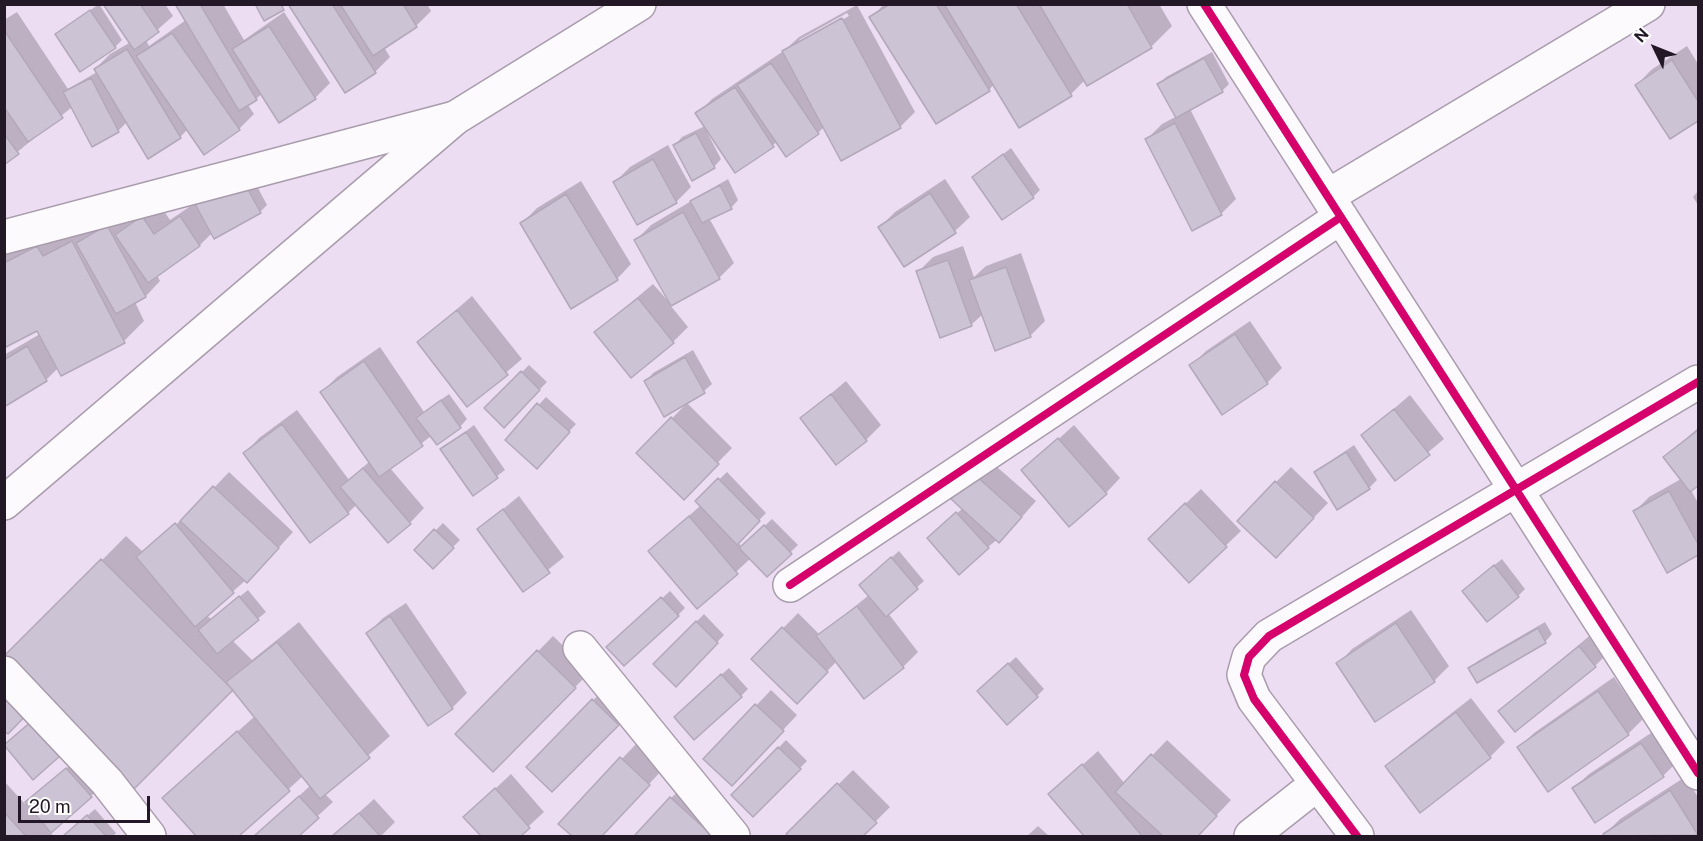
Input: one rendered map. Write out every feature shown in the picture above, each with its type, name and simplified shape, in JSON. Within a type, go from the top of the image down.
[{"type":"street","points":[[4,503],[455,118],[639,4]]},
{"type":"street","points":[[1204,4],[1698,772]]},
{"type":"street","points":[[790,585],[1334,206],[1648,4]]},
{"type":"street","points":[[4,237],[455,118]]},
{"type":"street","points":[[1357,837],[1254,699],[1244,675],[1249,657],[1269,636],[1698,382]]},
{"type":"street","points":[[580,648],[733,837]]},
{"type":"street","points":[[4,673],[107,782],[149,837]]},
{"type":"street","points":[[1251,837],[1317,783]]},
{"type":"building","points":[[103,4],[140,4],[159,32],[134,50]]},
{"type":"building","points":[[175,4],[200,4],[257,100],[239,111]]},
{"type":"building","points":[[255,4],[281,4],[284,10],[264,21]]},
{"type":"building","points":[[288,4],[332,4],[376,73],[345,93]]},
{"type":"building","points":[[340,4],[403,4],[417,27],[373,56]]},
{"type":"building","points":[[890,4],[936,4],[990,91],[936,124],[869,17]]},
{"type":"building","points":[[944,4],[1016,4],[1072,96],[1019,128]]},
{"type":"building","points":[[1039,4],[1127,4],[1152,48],[1087,86]]},
{"type":"building","points":[[90,10],[116,48],[80,72],[55,34]]},
{"type":"building","points":[[842,18],[901,128],[841,161],[782,51]]},
{"type":"building","points":[[269,26],[316,99],[279,123],[232,49]]},
{"type":"building","points":[[4,30],[63,118],[28,142],[4,107]]},
{"type":"building","points":[[172,33],[240,130],[204,155],[136,56]]},
{"type":"building","points":[[127,49],[181,138],[148,159],[94,69]]},
{"type":"building","points":[[1204,58],[1223,92],[1176,118],[1157,84]]},
{"type":"building","points":[[1672,60],[1698,101],[1698,121],[1670,139],[1635,85]]},
{"type":"building","points":[[771,63],[819,134],[786,157],[737,85]]},
{"type":"building","points":[[91,78],[119,132],[92,147],[63,92]]},
{"type":"building","points":[[735,87],[774,147],[735,173],[695,113]]},
{"type":"building","points":[[1175,123],[1222,215],[1192,231],[1145,139]]},
{"type":"building","points":[[696,133],[715,168],[692,181],[673,145]]},
{"type":"building","points":[[4,134],[19,154],[4,165]]},
{"type":"building","points":[[1003,154],[1034,198],[1002,220],[972,177]]},
{"type":"building","points":[[653,159],[677,203],[637,225],[613,182]]},
{"type":"building","points":[[242,179],[261,213],[214,239],[195,204]]},
{"type":"building","points":[[720,185],[732,209],[702,223],[690,201]]},
{"type":"building","points":[[930,193],[956,233],[904,267],[878,227]]},
{"type":"building","points":[[566,194],[618,280],[571,309],[520,223]]},
{"type":"building","points":[[683,212],[720,279],[671,306],[634,240]]},
{"type":"building","points":[[142,216],[154,234],[180,216],[200,246],[148,283],[115,235]]},
{"type":"building","points":[[107,225],[146,297],[116,314],[76,243]]},
{"type":"building","points":[[72,241],[125,343],[61,376],[37,331],[4,348],[4,263],[37,246],[43,256]]},
{"type":"building","points":[[948,260],[972,326],[940,338],[916,271]]},
{"type":"building","points":[[1006,267],[1031,337],[995,351],[969,280]]},
{"type":"building","points":[[638,298],[674,343],[631,378],[594,332]]},
{"type":"building","points":[[457,310],[508,375],[467,407],[417,342]]},
{"type":"building","points":[[1235,334],[1268,384],[1222,415],[1189,365]]},
{"type":"building","points":[[27,346],[47,381],[4,407],[4,360]]},
{"type":"building","points":[[685,357],[705,393],[664,417],[644,381]]},
{"type":"building","points":[[364,361],[423,446],[379,477],[320,392]]},
{"type":"building","points":[[521,371],[540,390],[504,428],[484,408]]},
{"type":"building","points":[[831,394],[867,441],[836,465],[800,418]]},
{"type":"building","points":[[441,400],[461,428],[437,445],[416,418]]},
{"type":"building","points":[[537,403],[570,432],[537,469],[505,440]]},
{"type":"building","points":[[1394,409],[1430,455],[1395,481],[1361,435]]},
{"type":"building","points":[[671,417],[719,464],[684,500],[636,453]]},
{"type":"building","points":[[282,424],[349,514],[310,543],[243,453]]},
{"type":"building","points":[[1698,430],[1698,486],[1690,492],[1663,457]]},
{"type":"building","points":[[466,432],[498,478],[473,496],[440,449]]},
{"type":"building","points":[[1058,438],[1107,494],[1069,527],[1021,470]]},
{"type":"building","points":[[1346,452],[1370,489],[1337,510],[1314,472]]},
{"type":"building","points":[[363,468],[411,524],[388,543],[340,487]]},
{"type":"building","points":[[974,474],[1022,517],[999,543],[951,499]]},
{"type":"building","points":[[718,478],[760,521],[737,545],[695,501]]},
{"type":"building","points":[[1275,481],[1314,518],[1276,558],[1237,521]]},
{"type":"building","points":[[213,486],[279,548],[247,583],[180,521]]},
{"type":"building","points":[[1669,491],[1698,544],[1698,555],[1667,573],[1633,511]]},
{"type":"building","points":[[1185,503],[1227,547],[1189,583],[1148,539]]},
{"type":"building","points":[[503,509],[550,573],[523,592],[477,529]]},
{"type":"building","points":[[956,512],[989,548],[959,575],[927,538]]},
{"type":"building","points":[[689,516],[738,574],[697,609],[648,551]]},
{"type":"building","points":[[175,523],[234,593],[195,627],[136,557]]},
{"type":"building","points":[[764,525],[792,554],[767,577],[739,548]]},
{"type":"building","points":[[434,529],[454,548],[433,569],[414,550]]},
{"type":"building","points":[[891,557],[918,589],[886,617],[859,585]]},
{"type":"building","points":[[101,559],[233,690],[128,795],[4,672],[4,656]]},
{"type":"building","points":[[1494,565],[1519,597],[1487,622],[1462,591]]},
{"type":"building","points":[[239,596],[259,620],[217,654],[198,630]]},
{"type":"building","points":[[661,597],[679,616],[624,666],[606,647]]},
{"type":"building","points":[[857,606],[904,668],[864,699],[816,636]]},
{"type":"building","points":[[390,616],[453,709],[428,726],[366,633]]},
{"type":"building","points":[[696,621],[718,643],[676,687],[653,664]]},
{"type":"building","points":[[1396,623],[1435,682],[1375,722],[1336,663]]},
{"type":"building","points":[[782,627],[828,672],[797,704],[751,659]]},
{"type":"building","points":[[1538,628],[1546,643],[1477,683],[1468,668]]},
{"type":"building","points":[[277,642],[370,758],[320,799],[226,682]]},
{"type":"building","points":[[1579,646],[1596,667],[1515,732],[1498,711]]},
{"type":"building","points":[[537,650],[576,688],[493,772],[455,734]]},
{"type":"building","points":[[1008,663],[1038,697],[1007,725],[977,691]]},
{"type":"building","points":[[721,674],[742,697],[694,740],[674,717]]},
{"type":"building","points":[[4,681],[33,708],[8,734],[4,731]]},
{"type":"building","points":[[1598,691],[1629,735],[1548,792],[1517,747]]},
{"type":"building","points":[[592,699],[619,725],[552,792],[526,767]]},
{"type":"building","points":[[755,704],[784,731],[732,786],[703,759]]},
{"type":"building","points":[[1456,712],[1491,758],[1420,813],[1385,766]]},
{"type":"building","points":[[41,713],[70,747],[33,780],[4,745]]},
{"type":"building","points":[[237,731],[290,791],[239,836],[196,836],[162,798]]},
{"type":"building","points":[[1641,743],[1664,777],[1595,823],[1572,788]]},
{"type":"building","points":[[778,747],[801,769],[753,817],[731,795]]},
{"type":"building","points":[[1151,754],[1217,816],[1198,836],[1163,836],[1115,792]]},
{"type":"building","points":[[620,757],[650,785],[602,836],[572,836],[558,824]]},
{"type":"building","points":[[1082,764],[1142,836],[1084,836],[1048,794]]},
{"type":"building","points":[[66,768],[92,797],[51,833],[25,802]]},
{"type":"building","points":[[837,783],[877,823],[863,836],[789,836],[786,834]]},
{"type":"building","points":[[495,788],[530,828],[521,836],[481,836],[463,817]]},
{"type":"building","points":[[1670,790],[1698,835],[1605,836],[1603,834]]},
{"type":"building","points":[[299,796],[319,818],[299,836],[254,836]]},
{"type":"building","points":[[670,797],[713,836],[634,836]]},
{"type":"building","points":[[4,812],[26,836],[4,836]]},
{"type":"building","points":[[359,813],[380,836],[332,836]]},
{"type":"building","points":[[87,815],[106,836],[63,836]]},
{"type":"cycle path","points":[[1204,4],[1698,773]]},
{"type":"cycle path","points":[[790,585],[1341,217]]},
{"type":"cycle path","points":[[1357,836],[1254,699],[1244,675],[1249,657],[1269,636],[1698,382]]}]
